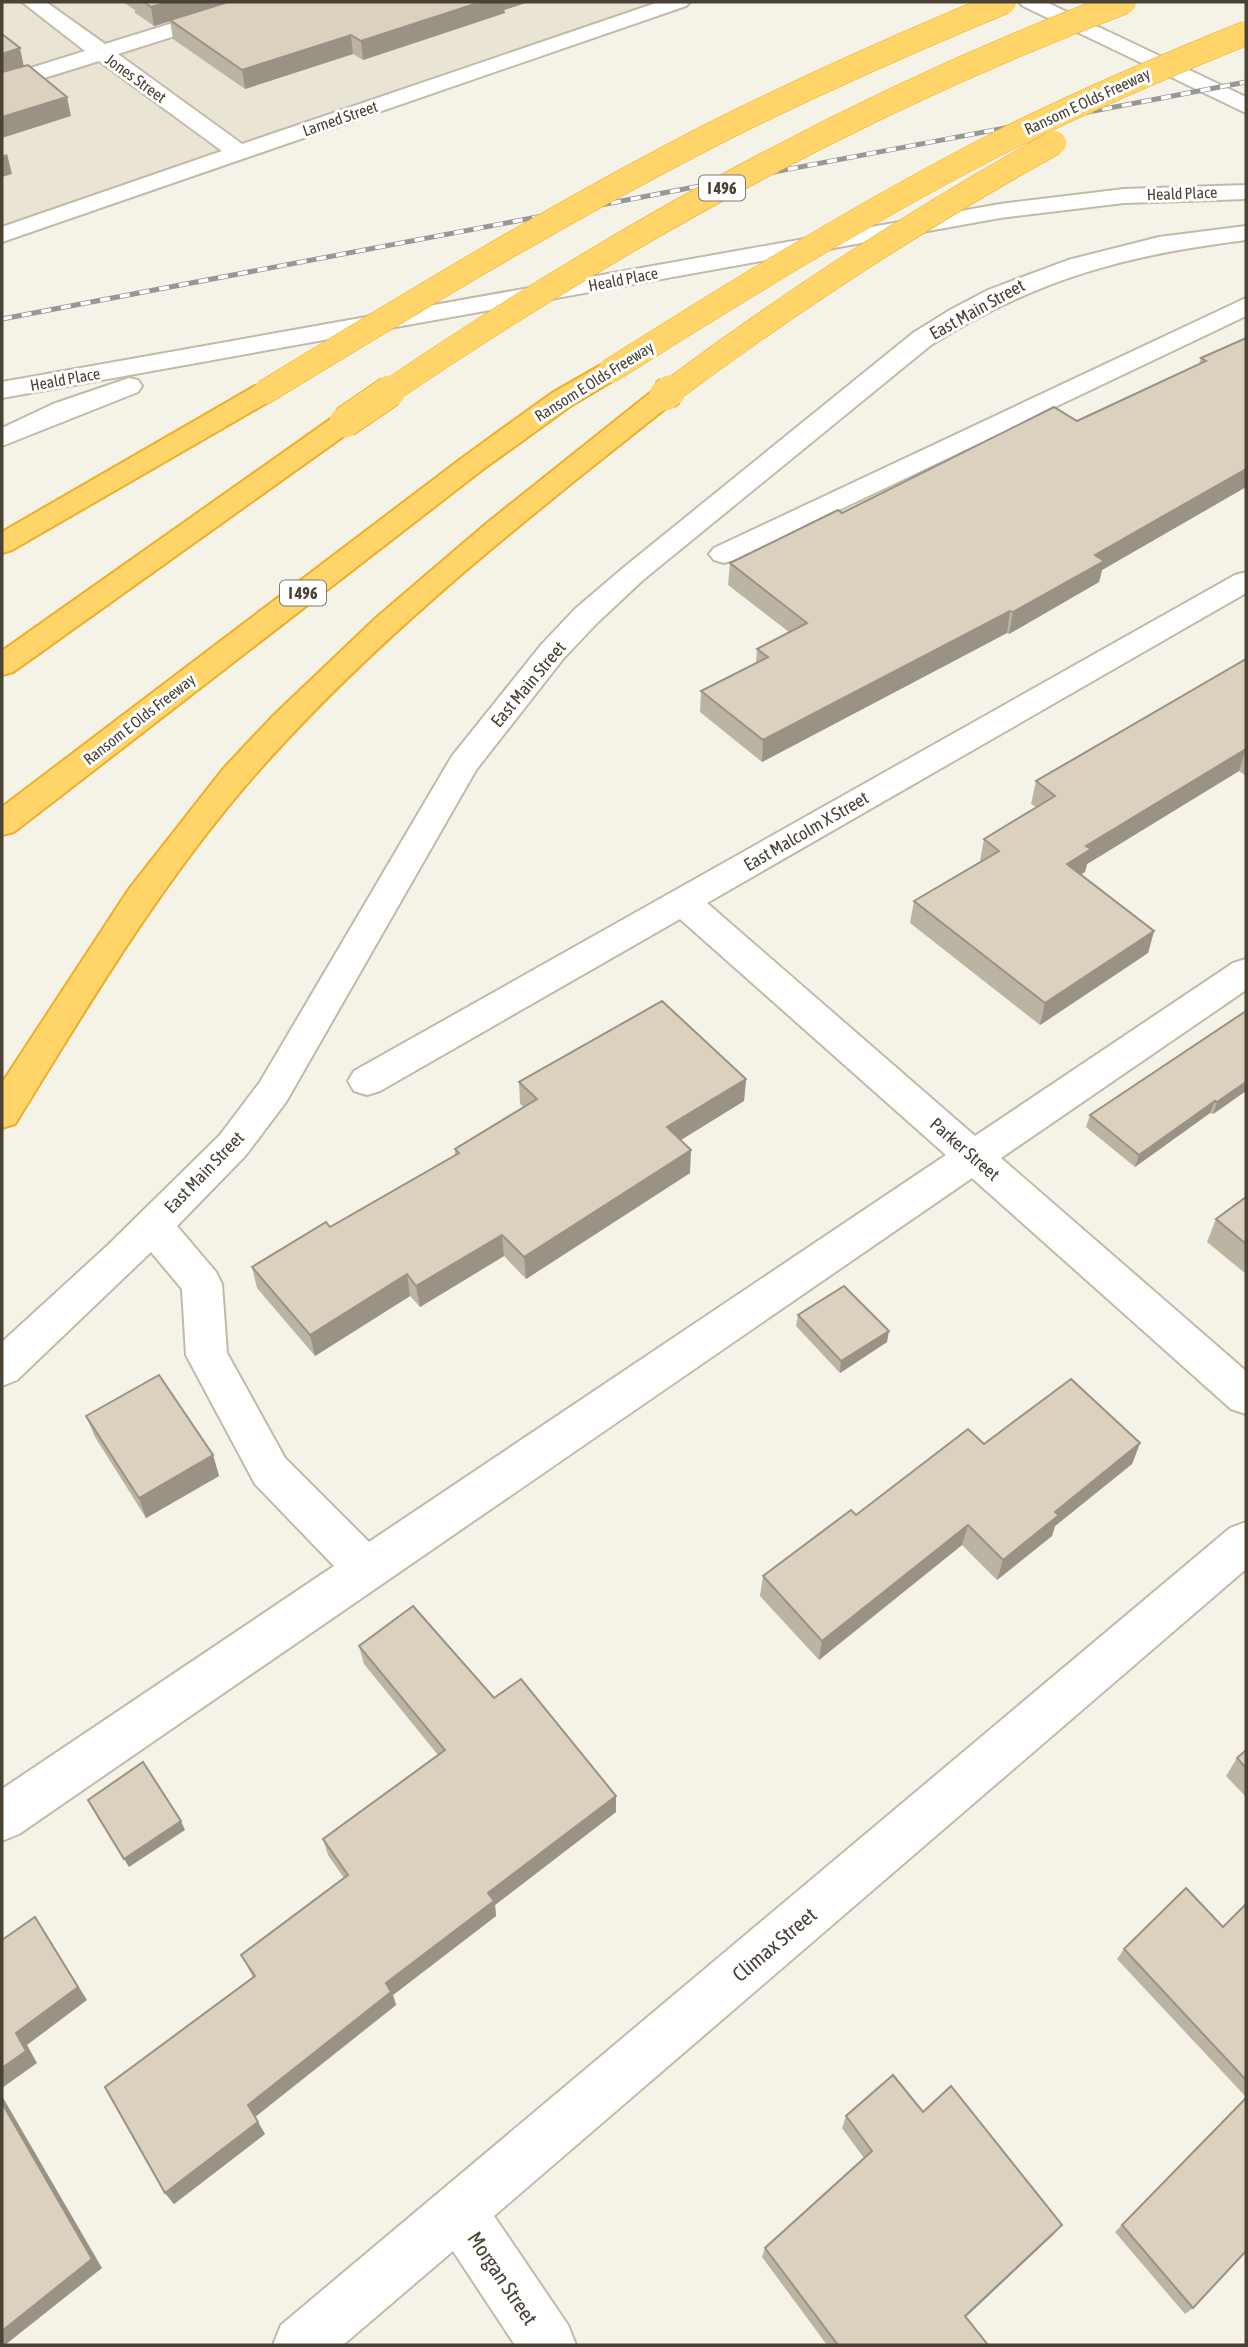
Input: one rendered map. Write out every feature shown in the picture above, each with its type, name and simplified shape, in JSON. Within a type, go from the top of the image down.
[{"type":"highway","points":[[2,544],[539,230],[724,127],[881,52],[1004,2]]},
{"type":"highway","name":"I 496","points":[[2,665],[345,422],[510,312],[718,190],[834,130],[949,76],[1124,2]]},
{"type":"highway","name":"Ransom E Olds Freeway","points":[[2,824],[481,457],[562,399],[801,251],[906,191],[1030,127],[1114,88],[1246,33]]},
{"type":"highway","points":[[2,1114],[106,947],[204,814],[265,743],[330,678],[502,527],[666,395],[804,295],[916,222],[1066,137],[1246,51]]},
{"type":"street","name":"Jones Street","points":[[33,2],[239,153]]},
{"type":"street","points":[[2,84],[262,2]]},
{"type":"street","name":"Larned Street","points":[[2,235],[678,2]]},
{"type":"street","points":[[1030,2],[1246,106]]},
{"type":"street","name":"Heald Place","points":[[2,390],[1000,211],[1103,197],[1181,192],[1246,192]]},
{"type":"street","name":"East Main Street","points":[[2,1368],[153,1226],[233,1146],[273,1092],[463,764],[552,652],[586,616],[644,565],[922,339],[951,319],[1007,289],[1076,265],[1150,246],[1246,233]]},
{"type":"street","points":[[724,554],[1246,306]]},
{"type":"street","points":[[2,438],[119,389],[202,363],[296,339]]},
{"type":"street","name":"East Malcolm X Street","points":[[367,1081],[1246,581]]},
{"type":"street","name":"Parker Street","points":[[683,902],[1246,1396]]},
{"type":"street","points":[[2,1817],[1246,972]]},
{"type":"street","points":[[153,1226],[202,1284],[208,1355],[270,1471],[367,1570]]},
{"type":"street","name":"Climax Street","points":[[301,2345],[1246,1542]]},
{"type":"street","name":"Morgan Street","points":[[459,2211],[548,2345]]},
{"type":"shaded area","points":[[2,2],[672,2],[2,225]]},
{"type":"building","points":[[144,2],[168,2],[151,7]]},
{"type":"building","points":[[228,2],[481,2],[361,41],[351,35],[242,70],[170,20]]},
{"type":"building","points":[[2,34],[20,48],[2,54]]},
{"type":"building","points":[[28,65],[67,97],[2,117],[2,72]]},
{"type":"building","points":[[1246,338],[1246,469],[1095,555],[1104,561],[1013,612],[1010,611],[763,740],[701,691],[768,657],[757,649],[807,623],[730,563],[838,510],[842,513],[1054,407],[1077,421],[1206,361],[1201,358]]},
{"type":"building","points":[[1246,659],[1246,749],[1086,846],[1091,849],[1067,864],[1154,931],[1045,1003],[914,901],[999,851],[984,839],[1055,796],[1036,781]]},
{"type":"building","points":[[662,1001],[746,1079],[667,1127],[691,1150],[524,1257],[502,1235],[416,1286],[407,1274],[310,1335],[252,1267],[326,1222],[330,1227],[459,1153],[455,1149],[537,1099],[519,1082]]},
{"type":"building","points":[[1246,1011],[1246,1082],[1139,1155],[1090,1115]]},
{"type":"building","points":[[1246,1197],[1246,1244],[1216,1219]]},
{"type":"building","points":[[844,1286],[889,1331],[841,1361],[798,1315]]},
{"type":"building","points":[[159,1375],[213,1455],[139,1498],[86,1416]]},
{"type":"building","points":[[1071,1379],[1140,1443],[1055,1512],[1059,1515],[1003,1560],[968,1525],[822,1641],[763,1576],[851,1510],[856,1515],[968,1429],[984,1444]]},
{"type":"building","points":[[413,1606],[494,1698],[521,1679],[616,1796],[488,1893],[494,1901],[386,1983],[391,1992],[248,2105],[258,2122],[165,2193],[105,2087],[255,1976],[241,1955],[348,1875],[323,1839],[445,1750],[359,1646]]},
{"type":"building","points":[[1246,1750],[1246,1768],[1237,1758]]},
{"type":"building","points":[[143,1762],[181,1821],[124,1859],[88,1800]]},
{"type":"building","points":[[1186,1888],[1223,1927],[1246,1904],[1246,2080],[1124,1949]]},
{"type":"building","points":[[35,1917],[78,1987],[16,2033],[26,2051],[2,2068],[2,1940]]},
{"type":"building","points":[[893,2075],[923,2112],[951,2086],[1062,2225],[965,2316],[988,2345],[838,2345],[765,2248],[872,2151],[846,2116]]},
{"type":"building","points":[[1246,2098],[1246,2251],[1193,2308],[1122,2225]]},
{"type":"building","points":[[2,2103],[92,2259],[2,2331]]},
{"type":"railway","points":[[2,319],[1246,82]]}]
